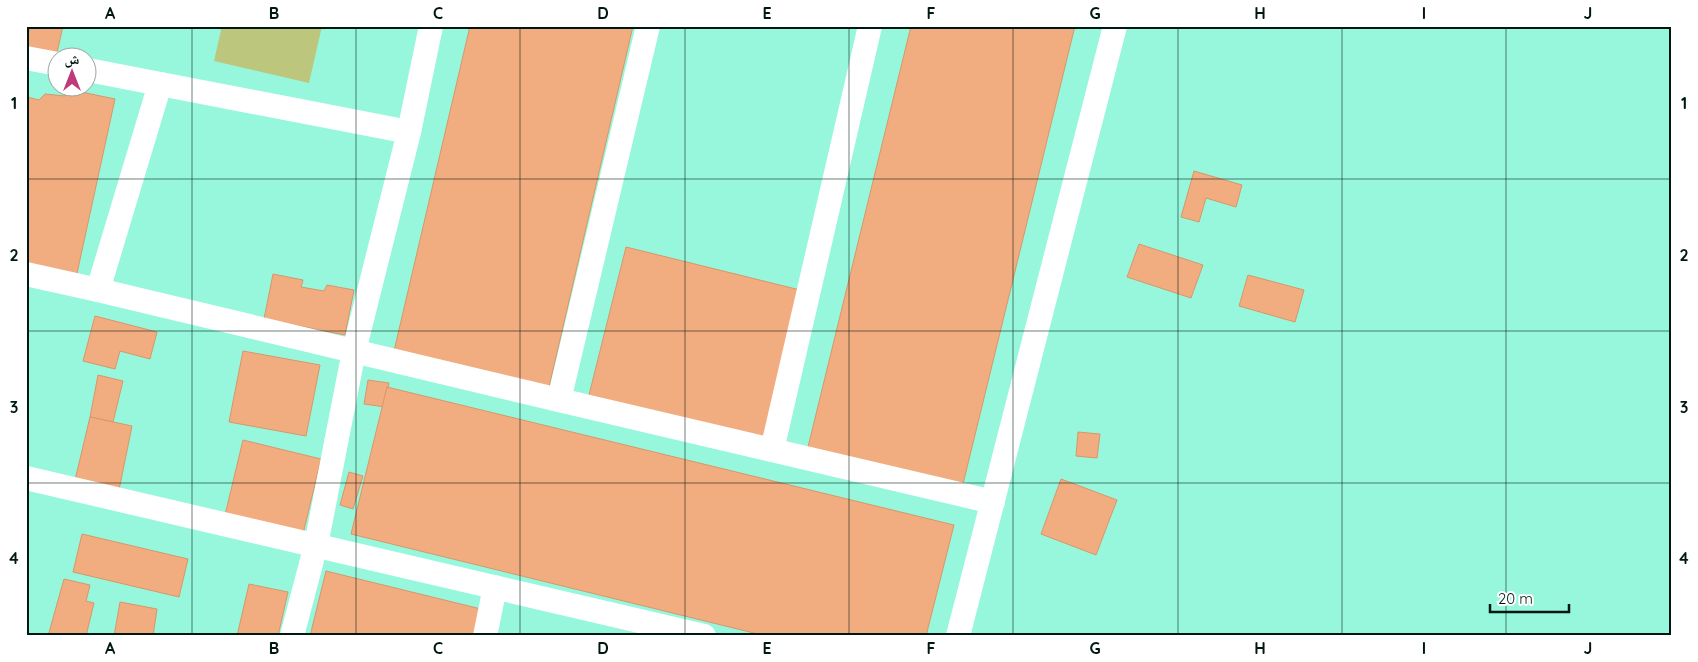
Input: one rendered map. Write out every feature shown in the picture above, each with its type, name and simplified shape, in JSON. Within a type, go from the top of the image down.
[{"type":"street","points":[[292,636],[316,544],[354,351],[409,132],[431,26]]},
{"type":"street","points":[[559,400],[648,26]]},
{"type":"street","points":[[772,450],[870,26]]},
{"type":"street","points":[[958,636],[1115,26]]},
{"type":"street","points":[[26,58],[48,62]]},
{"type":"street","points":[[98,72],[409,132]]},
{"type":"street","points":[[98,290],[160,84]]},
{"type":"street","points":[[26,274],[993,502]]},
{"type":"street","points":[[26,478],[316,544],[704,636]]},
{"type":"street","points":[[485,636],[496,587]]},
{"type":"green space","points":[[222,26],[322,26],[309,83],[214,61]]},
{"type":"building","points":[[30,26],[63,26],[58,48],[48,48],[48,55],[26,49]]},
{"type":"building","points":[[470,26],[633,26],[549,387],[394,351]]},
{"type":"building","points":[[911,26],[1075,26],[962,488],[807,451]]},
{"type":"building","points":[[45,94],[48,94],[48,98],[98,98],[98,95],[115,99],[76,278],[26,267],[26,99],[27,97],[39,100]]},
{"type":"building","points":[[1194,171],[1242,185],[1236,207],[1206,198],[1199,222],[1181,217]]},
{"type":"building","points":[[1139,244],[1203,265],[1191,298],[1127,277]]},
{"type":"building","points":[[626,247],[800,290],[763,439],[589,395]]},
{"type":"building","points":[[273,274],[303,280],[301,287],[324,291],[327,285],[354,290],[345,335],[264,319]]},
{"type":"building","points":[[1248,275],[1304,290],[1295,322],[1239,306]]},
{"type":"building","points":[[95,316],[157,332],[150,359],[120,351],[115,369],[83,361]]},
{"type":"building","points":[[243,351],[320,365],[306,436],[229,422]]},
{"type":"building","points":[[98,375],[123,381],[113,422],[90,417]]},
{"type":"building","points":[[368,380],[389,383],[385,407],[364,404]]},
{"type":"building","points":[[387,387],[954,525],[926,636],[766,636],[351,534]]},
{"type":"building","points":[[90,417],[132,426],[119,490],[75,480]]},
{"type":"building","points":[[1078,432],[1100,434],[1097,458],[1076,456]]},
{"type":"building","points":[[243,440],[321,459],[303,534],[225,515]]},
{"type":"building","points":[[349,472],[363,476],[353,509],[340,505]]},
{"type":"building","points":[[1061,479],[1117,500],[1096,555],[1041,534]]},
{"type":"building","points":[[82,534],[188,559],[179,597],[73,572]]},
{"type":"building","points":[[326,571],[481,609],[475,636],[310,636]]},
{"type":"building","points":[[64,579],[90,585],[86,601],[94,603],[86,636],[48,636]]},
{"type":"building","points":[[249,584],[288,592],[278,636],[237,636]]},
{"type":"building","points":[[120,602],[157,609],[153,636],[114,636]]}]
